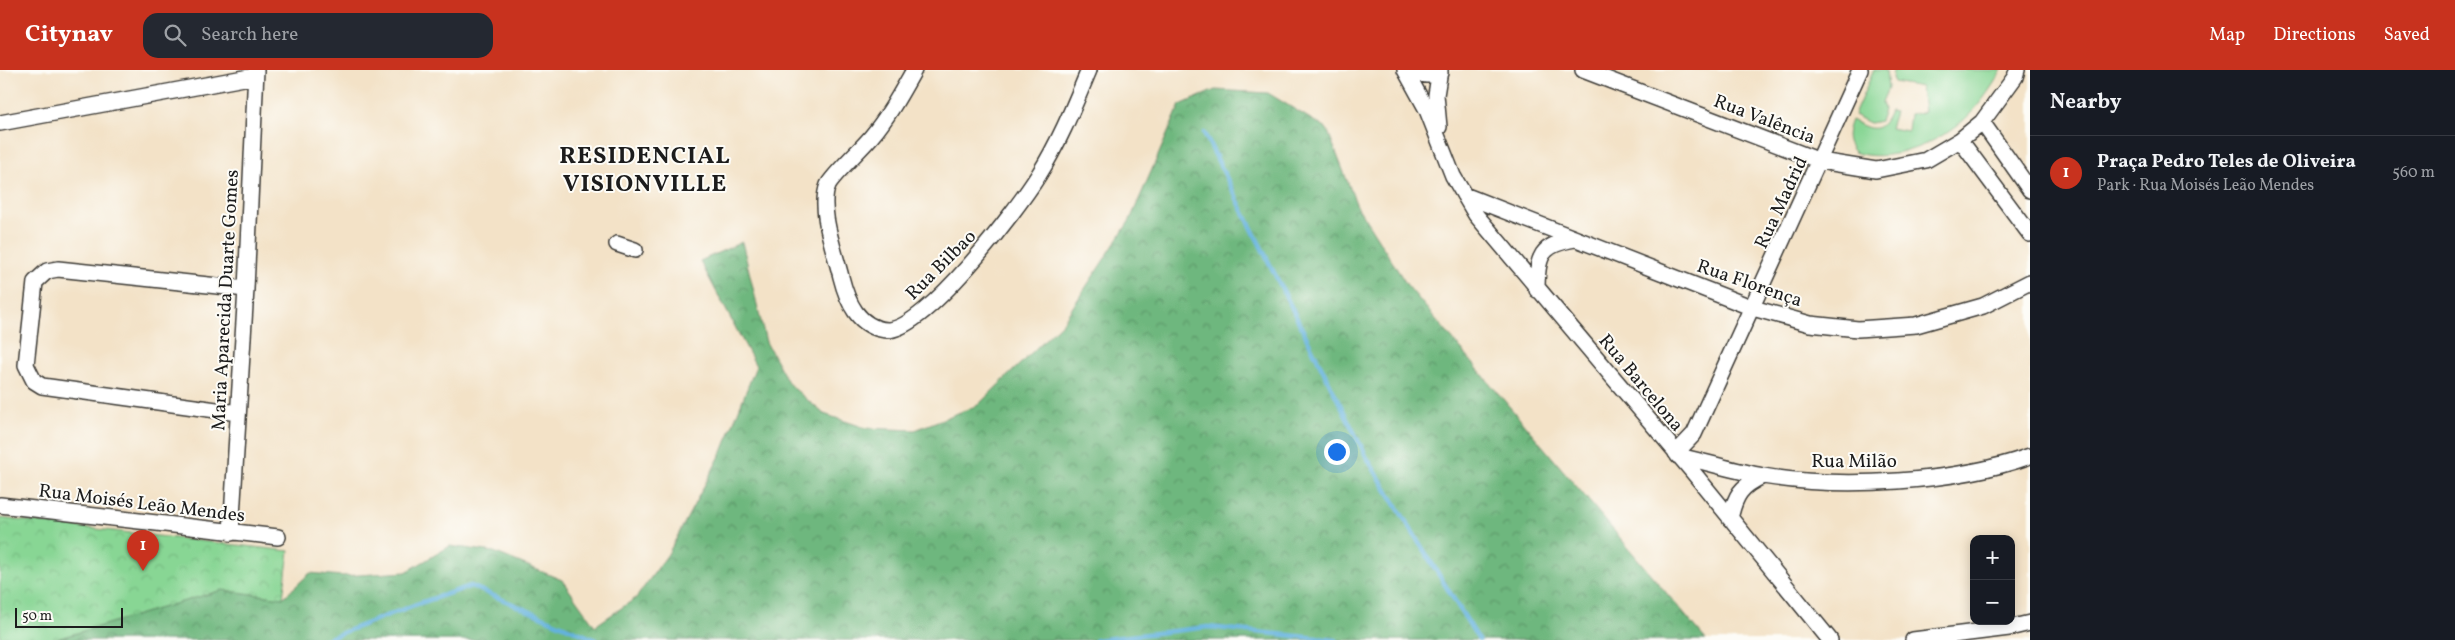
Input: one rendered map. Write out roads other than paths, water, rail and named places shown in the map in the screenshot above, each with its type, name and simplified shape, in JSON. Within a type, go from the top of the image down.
[{"type":"street","name":"Rua Bilbao","points":[[914,70],[873,135],[829,183],[824,196],[825,212],[846,296],[852,310],[866,324],[888,330],[908,323],[941,295],[996,235],[1039,175],[1070,115],[1090,70]]},
{"type":"street","name":"Rua Valência","points":[[1583,70],[1820,161],[1876,170],[1926,160],[1960,140],[1982,122],[2015,77],[2017,70]]},
{"type":"street","name":"Rua Madrid","points":[[1677,454],[1694,434],[1860,70]]},
{"type":"street","points":[[1406,71],[1426,75],[1440,71],[1436,95],[1440,141]]},
{"type":"street","points":[[1406,71],[1427,110],[1440,141]]},
{"type":"street","points":[[0,123],[255,73]]},
{"type":"street","name":"Maria Aparecida Duarte Gomes","points":[[231,533],[246,290],[255,73]]},
{"type":"street","points":[[1982,122],[2030,190]]},
{"type":"street","points":[[1960,140],[2030,234]]},
{"type":"street","name":"Rua Barcelona","points":[[1440,141],[1452,176],[1476,215],[1830,640]]},
{"type":"street","name":"Rua Florença","points":[[1464,195],[1753,308],[1810,324],[1848,328],[1916,325],[1982,306],[2030,282]]},
{"type":"street","points":[[1537,290],[1537,269],[1544,251],[1555,243],[1576,239]]},
{"type":"street","points":[[616,244],[635,250]]},
{"type":"street","points":[[238,413],[42,386],[34,382],[29,375],[26,365],[35,282],[41,274],[58,269],[246,290]]},
{"type":"street","name":"Rua Milão","points":[[1677,454],[1763,476],[1822,483],[1892,482],[1970,472],[2030,456]]},
{"type":"street","points":[[1730,519],[1739,493],[1747,484],[1763,476]]},
{"type":"street","name":"Rua Moisés Leão Mendes","points":[[0,505],[278,537]]},
{"type":"street","points":[[1913,640],[2009,628],[2030,623]]},
{"type":"waterway","points":[[1204,133],[1367,458],[1479,640]]},
{"type":"waterway","points":[[324,640],[414,605],[471,586],[596,640]]},
{"type":"waterway","points":[[1096,640],[1208,627],[1336,640]]},
{"type":"place","name":"Praça Pedro Teles de Oliveira","points":[[143,571]]},
{"type":"district","name":"RESIDENCIAL VISIONVILLE","points":[[645,169]]}]
